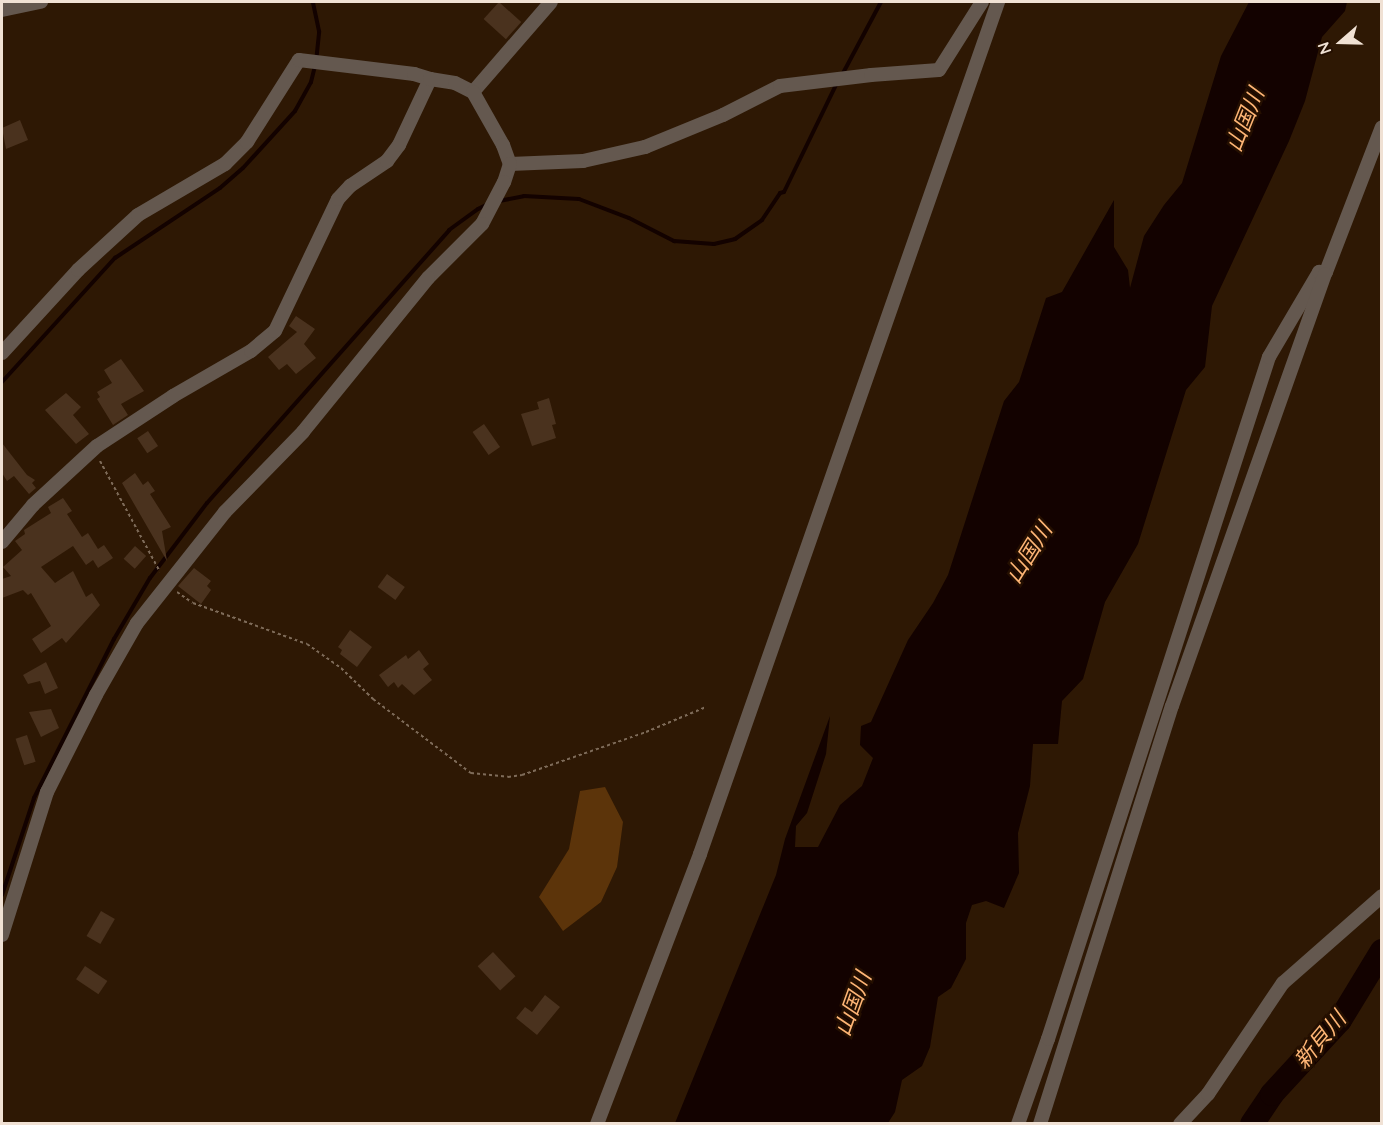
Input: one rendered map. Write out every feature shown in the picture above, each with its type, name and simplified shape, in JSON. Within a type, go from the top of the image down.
[{"type":"street","points":[[2,10],[41,2]]},
{"type":"street","points":[[472,92],[551,2]]},
{"type":"street","points":[[510,164],[583,161],[645,147],[723,115],[780,86],[871,75],[939,70],[982,2]]},
{"type":"street","points":[[597,1124],[700,854],[998,2]]},
{"type":"street","points":[[2,353],[78,270],[138,215],[225,164],[248,142],[299,60],[414,74],[455,83],[472,92],[503,145],[510,164],[504,182],[482,224],[428,278],[303,432],[225,512],[137,623],[96,694],[47,792],[2,935]]},
{"type":"street","points":[[2,542],[33,505],[97,446],[173,396],[251,351],[275,331],[338,199],[350,186],[387,161],[399,146],[430,79]]},
{"type":"street","points":[[1040,1124],[1172,706],[1326,272],[1382,127]]},
{"type":"street","points":[[1018,1124],[1048,1039],[1269,357],[1319,272],[1326,272]]},
{"type":"street","points":[[1180,1124],[1208,1094],[1282,983],[1382,896]]},
{"type":"path","points":[[97,446],[95,453],[166,584],[194,603],[307,644],[341,668],[373,699],[471,773],[508,777],[522,775],[646,732],[706,707]]},
{"type":"shaded area","points":[[605,787],[623,822],[617,867],[601,902],[563,931],[539,897],[569,849],[580,791]]},
{"type":"water","name":"山国川","points":[[1249,2],[1347,2],[1345,11],[1322,37],[1305,101],[1289,141],[1212,306],[1205,367],[1186,390],[1138,544],[1105,602],[1083,679],[1062,701],[1058,744],[1033,744],[1030,786],[1018,833],[1019,873],[1004,908],[986,901],[972,905],[966,923],[966,959],[951,988],[938,997],[930,1047],[922,1066],[902,1080],[895,1112],[888,1123],[675,1123],[776,875],[785,839],[830,716],[826,754],[807,813],[796,826],[795,847],[818,847],[840,805],[862,786],[873,758],[860,745],[861,726],[871,722],[908,640],[933,603],[948,575],[1004,401],[1019,382],[1046,298],[1062,292],[1114,200],[1114,247],[1128,270],[1130,288],[1144,236],[1164,205],[1182,183],[1221,56]]},
{"type":"building","points":[[499,2],[521,22],[506,39],[484,19]]},
{"type":"building","points":[[20,120],[28,140],[6,149],[2,128]]},
{"type":"building","points":[[296,316],[315,329],[304,344],[316,358],[296,374],[287,364],[279,370],[268,357],[297,332],[289,326]]},
{"type":"building","points":[[121,359],[144,391],[121,404],[128,415],[113,425],[97,399],[100,397],[97,392],[112,383],[104,370]]},
{"type":"building","points":[[66,393],[81,407],[73,415],[89,434],[76,444],[45,410]]},
{"type":"building","points":[[549,398],[556,424],[552,425],[556,438],[532,446],[521,414],[539,409],[537,402]]},
{"type":"building","points":[[484,424],[500,447],[489,455],[473,432]]},
{"type":"building","points":[[148,431],[158,446],[147,453],[137,438]]},
{"type":"building","points":[[2,443],[27,475],[35,480],[32,483],[36,488],[29,494],[14,476],[7,481],[2,473]]},
{"type":"building","points":[[135,473],[143,485],[148,481],[155,491],[150,494],[171,527],[162,531],[167,561],[122,483]]},
{"type":"building","points":[[63,498],[72,511],[67,514],[82,537],[88,533],[98,549],[104,545],[113,558],[98,568],[93,560],[86,565],[73,546],[41,567],[55,583],[73,571],[86,597],[92,593],[100,605],[66,643],[62,638],[41,653],[32,639],[51,626],[31,593],[28,595],[23,590],[2,598],[2,579],[11,576],[3,567],[22,550],[15,541],[25,534],[24,530],[51,513],[48,507]]},
{"type":"building","points":[[135,546],[146,556],[135,569],[124,559]]},
{"type":"building","points":[[194,568],[211,581],[207,586],[211,590],[201,604],[178,586]]},
{"type":"building","points":[[387,574],[405,587],[395,600],[378,587]]},
{"type":"building","points":[[350,630],[372,647],[357,667],[340,654],[342,650],[338,647]]},
{"type":"building","points":[[419,650],[429,664],[423,669],[432,680],[414,695],[402,684],[398,688],[394,682],[388,687],[379,675],[406,655],[408,659]]},
{"type":"building","points":[[46,662],[58,688],[45,694],[40,681],[28,684],[23,675]]},
{"type":"building","points":[[51,709],[59,728],[41,737],[29,712]]},
{"type":"building","points":[[27,735],[36,762],[24,765],[16,739]]},
{"type":"building","points":[[101,911],[115,919],[100,944],[86,936]]},
{"type":"building","points":[[493,952],[516,976],[500,990],[478,966]]},
{"type":"building","points":[[85,966],[107,981],[98,994],[76,979]]},
{"type":"building","points":[[545,995],[560,1007],[537,1035],[516,1018],[525,1007],[532,1012]]},
{"type":"waterway","points":[[2,382],[115,258],[220,188],[243,168],[295,111],[311,82],[316,62],[319,31],[313,2]]},
{"type":"waterway","points":[[842,75],[881,2]]},
{"type":"waterway","points":[[499,201],[524,196],[579,199],[629,218],[674,241],[714,244],[735,239],[762,220],[780,193],[784,192],[838,81]]},
{"type":"waterway","points":[[2,895],[34,798],[114,639],[150,578],[207,503],[449,230],[486,205]]},
{"type":"waterway","name":"新貝川","points":[[1252,1124],[1272,1094],[1340,1020],[1382,951]]}]
